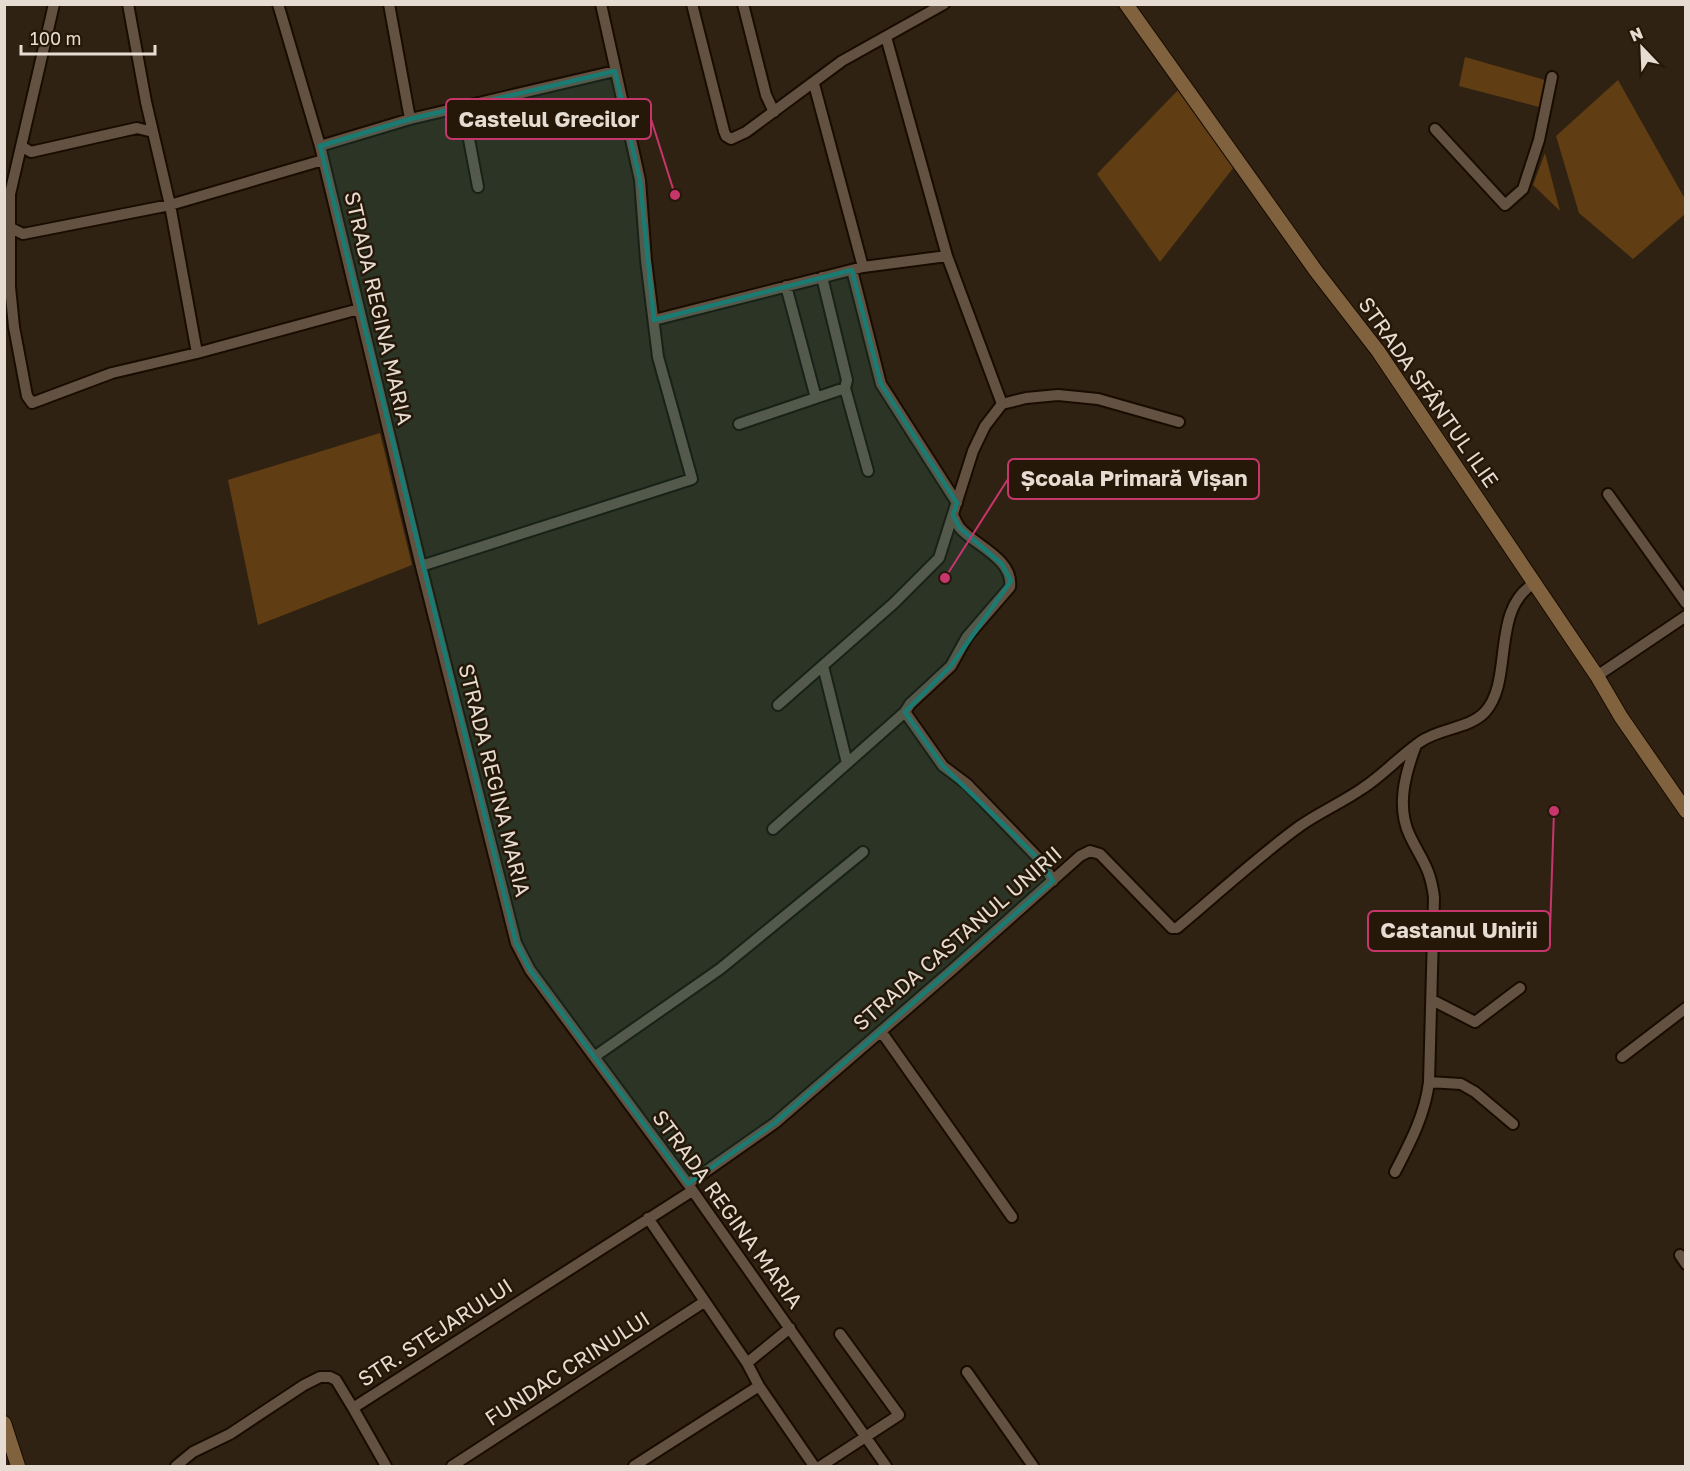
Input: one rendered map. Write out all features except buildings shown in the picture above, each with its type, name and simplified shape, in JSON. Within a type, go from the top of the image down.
[{"type":"street","points":[[54,4],[10,194],[10,287],[14,327],[27,396],[33,403],[112,373],[198,353],[359,309]]},
{"type":"street","points":[[128,4],[198,353]]},
{"type":"street","name":"STRADA REGINA MARIA","points":[[278,4],[320,146],[421,566],[516,943],[530,970],[690,1187],[886,1467]]},
{"type":"street","points":[[389,4],[410,119]]},
{"type":"street","points":[[421,566],[692,479],[658,357],[646,260],[640,180],[601,4]]},
{"type":"street","points":[[692,4],[726,136],[731,139],[739,137],[864,47],[944,4]]},
{"type":"street","points":[[743,4],[766,95],[774,112]]},
{"type":"street","name":"STRADA SFÂNTUL ILIE","points":[[1126,4],[1316,271],[1378,351],[1686,811]]},
{"type":"street","points":[[886,37],[947,256],[1002,404]]},
{"type":"street","points":[[320,146],[410,119],[615,71]]},
{"type":"street","points":[[1435,129],[1504,205],[1523,189],[1539,140],[1552,77]]},
{"type":"street","points":[[814,84],[858,268],[881,384],[957,503]]},
{"type":"street","points":[[463,107],[478,186]]},
{"type":"street","points":[[21,146],[31,152],[137,128],[153,132]]},
{"type":"street","points":[[11,228],[22,234],[170,205],[323,160]]},
{"type":"street","points":[[654,320],[858,268],[947,256]]},
{"type":"street","points":[[822,277],[847,380],[845,388],[868,471]]},
{"type":"street","points":[[786,286],[816,398]]},
{"type":"street","points":[[739,424],[845,388]]},
{"type":"street","points":[[778,705],[894,603],[939,558],[973,451],[985,426],[1002,404],[1026,398],[1058,395],[1098,399],[1179,422]]},
{"type":"street","points":[[1608,495],[1686,603]]},
{"type":"street","points":[[773,829],[905,712],[910,704],[951,666],[968,637],[1010,587],[1011,581],[1002,564],[960,528],[953,515]]},
{"type":"street","name":"STRADA CASTANUL UNIRII","points":[[690,1187],[775,1123],[1080,856],[1090,851],[1108,860],[1172,928],[1177,928],[1258,857],[1302,824],[1363,788],[1426,737],[1476,720],[1489,707],[1498,685],[1504,639],[1511,615],[1519,598],[1535,583]]},
{"type":"street","points":[[1597,676],[1686,616]]},
{"type":"street","points":[[823,666],[847,763]]},
{"type":"street","points":[[905,712],[943,766],[966,784],[1042,862],[1053,881]]},
{"type":"street","points":[[1395,1172],[1415,1133],[1427,1100],[1429,1082],[1434,897],[1431,877],[1407,830],[1402,805],[1410,762],[1416,745]]},
{"type":"street","points":[[594,1057],[720,969],[863,852]]},
{"type":"street","points":[[1432,1000],[1475,1022],[1520,988]]},
{"type":"street","points":[[1622,1057],[1686,1008]]},
{"type":"street","points":[[879,1033],[885,1037],[1012,1217]]},
{"type":"street","points":[[1429,1082],[1461,1084],[1475,1092],[1513,1124]]},
{"type":"street","name":"STR. STEJARULUI","points":[[176,1467],[194,1452],[230,1434],[304,1385],[320,1377],[330,1377],[336,1380],[353,1408],[648,1218],[690,1187]]},
{"type":"street","points":[[648,1218],[747,1363],[759,1386],[814,1467]]},
{"type":"street","name":"FUNDAC CRINULUI","points":[[452,1467],[704,1302]]},
{"type":"street","points":[[747,1363],[790,1328]]},
{"type":"street","points":[[821,1467],[899,1415],[840,1334]]},
{"type":"street","points":[[967,1372],[1033,1467]]},
{"type":"street","points":[[634,1467],[759,1386]]},
{"type":"street","points":[[353,1408],[386,1467]]},
{"type":"street","points":[[4,1423],[18,1467]]},
{"type":"highlighted area","points":[[615,71],[640,180],[654,320],[852,270],[881,384],[957,503],[953,515],[960,528],[1002,564],[1011,581],[951,666],[905,712],[943,766],[1042,862],[1053,881],[775,1123],[688,1184],[530,970],[516,943],[320,146],[410,119]]},
{"type":"shaded area","points":[[1465,57],[1545,80],[1539,107],[1459,86]]},
{"type":"shaded area","points":[[1618,80],[1685,199],[1685,214],[1633,259],[1579,213],[1556,136]]},
{"type":"shaded area","points":[[1180,88],[1234,167],[1160,262],[1097,174]]},
{"type":"shaded area","points":[[1545,153],[1560,211],[1533,185]]},
{"type":"shaded area","points":[[380,433],[412,565],[258,625],[228,480]]},
{"type":"place","name":"Castelul Grecilor","points":[[675,195]]},
{"type":"place","name":"Școala Primară Vișan","points":[[945,578]]},
{"type":"place","name":"Castanul Unirii","points":[[1554,811]]}]
